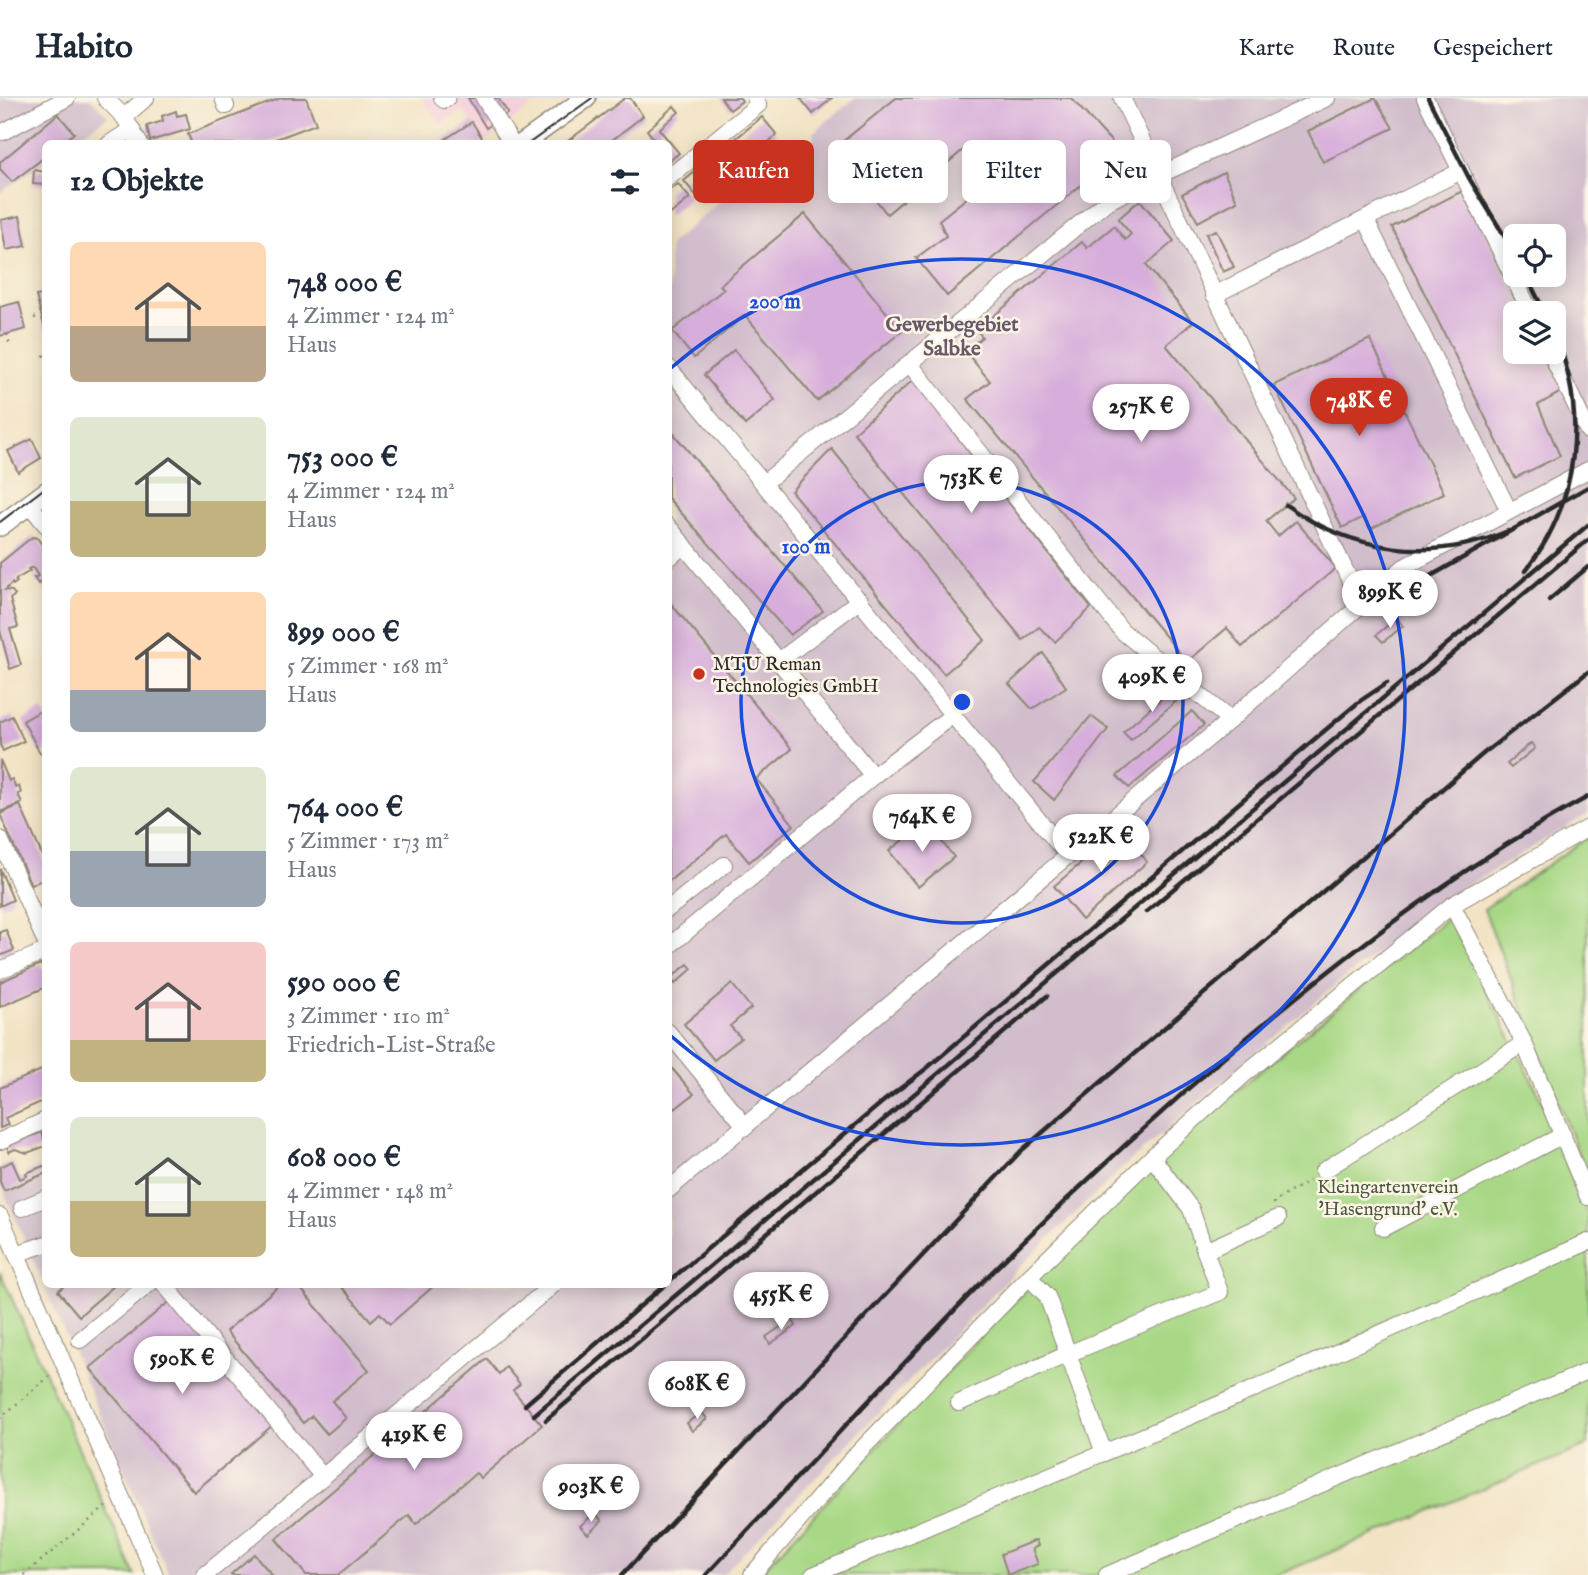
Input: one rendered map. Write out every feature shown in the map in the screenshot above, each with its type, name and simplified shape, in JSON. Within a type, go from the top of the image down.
[{"type":"main road","points":[[528,140],[586,98]]},
{"type":"main road","points":[[0,526],[42,495]]},
{"type":"street","points":[[3,132],[67,98]]},
{"type":"street","points":[[105,98],[132,130]]},
{"type":"street","points":[[116,140],[132,130],[146,98]]},
{"type":"street","points":[[484,98],[510,140]]},
{"type":"street","points":[[1122,98],[1141,140]]},
{"type":"street","points":[[1171,170],[1327,98]]},
{"type":"street","points":[[1425,98],[1525,301]]},
{"type":"street","points":[[672,175],[760,100]]},
{"type":"street","points":[[1214,295],[1461,171]]},
{"type":"street","points":[[764,483],[1105,203]]},
{"type":"street","points":[[1170,203],[1362,606]]},
{"type":"street","points":[[1366,220],[1509,511]]},
{"type":"street","points":[[909,363],[1122,631],[1230,720]]},
{"type":"street","points":[[1556,364],[1588,432]]},
{"type":"street","points":[[672,373],[1068,856]]},
{"type":"street","points":[[672,1188],[1230,720],[1405,566],[1588,470]]},
{"type":"street","points":[[29,504],[42,520]]},
{"type":"street","points":[[672,531],[873,776]]},
{"type":"street","points":[[672,556],[684,545]]},
{"type":"street","points":[[779,661],[860,600]]},
{"type":"street","points":[[672,944],[873,776],[954,714]]},
{"type":"street","points":[[752,1575],[854,1457],[1029,1277],[1152,1157],[1247,1072],[1452,905],[1588,828]]},
{"type":"street","points":[[0,839],[42,934]]},
{"type":"street","points":[[672,906],[724,865]]},
{"type":"street","points":[[1452,905],[1524,1044],[1588,1197]]},
{"type":"street","points":[[0,970],[42,953]]},
{"type":"street","points":[[672,1037],[746,1127]]},
{"type":"street","points":[[1323,1171],[1524,1044]]},
{"type":"street","points":[[0,1141],[42,1122]]},
{"type":"street","points":[[1383,1228],[1563,1135]]},
{"type":"street","points":[[959,1403],[1068,1354],[1220,1292],[1191,1209],[1152,1157]]},
{"type":"street","points":[[22,1208],[42,1200]]},
{"type":"street","points":[[0,1216],[155,1575]]},
{"type":"street","points":[[1206,1251],[1278,1217]]},
{"type":"street","points":[[813,1575],[1104,1453],[1588,1242]]},
{"type":"street","points":[[16,1254],[42,1245]]},
{"type":"street","points":[[1029,1277],[1046,1296],[1104,1453]]},
{"type":"street","points":[[80,1340],[144,1288]]},
{"type":"street","points":[[167,1288],[323,1477]]},
{"type":"street","points":[[205,1575],[549,1288]]},
{"type":"street","points":[[1107,1575],[1588,1371]]},
{"type":"path","points":[[34,317],[41,316]]},
{"type":"path","points":[[7,334],[10,346]]},
{"type":"path","points":[[1278,1217],[1274,1202],[1323,1171]]},
{"type":"path","points":[[0,1418],[64,1364]]},
{"type":"path","points":[[24,1575],[120,1494]]},
{"type":"shaded area","points":[[0,98],[90,98],[108,116],[74,140],[42,140],[42,162],[0,193]]},
{"type":"shaded area","points":[[422,98],[528,98],[531,106],[488,140],[485,140],[463,110],[440,124]]},
{"type":"shaded area","points":[[855,98],[1588,98],[1588,814],[1458,892],[1339,982],[1131,1160],[1018,1268],[722,1575],[169,1575],[45,1288],[672,1288],[672,242],[718,203],[814,203],[814,132]]},
{"type":"shaded area","points":[[42,1176],[42,1280],[4,1192]]},
{"type":"green space","points":[[1588,837],[1588,1179],[1484,909]]},
{"type":"green space","name":"Kleingartenverein 'Hasengrund' e.V.","points":[[1449,917],[1537,1090],[1588,1215],[1588,1445],[1277,1575],[758,1575],[1001,1315],[1100,1215],[1224,1102]]},
{"type":"green space","points":[[0,1272],[135,1575],[0,1575]]},
{"type":"building","points":[[281,98],[306,98],[316,124],[274,140],[190,140],[188,134]]},
{"type":"building","points":[[468,98],[498,98],[508,113],[486,128]]},
{"type":"building","points":[[625,98],[630,98],[643,116],[612,140],[569,140]]},
{"type":"building","points":[[721,98],[740,98],[742,101],[730,110]]},
{"type":"building","points":[[800,98],[832,98],[813,114]]},
{"type":"building","points":[[896,98],[1071,98],[1110,140],[1080,140],[1080,186],[1066,198],[1066,140],[962,140],[962,151],[948,163],[948,140],[845,140]]},
{"type":"building","points":[[1375,98],[1393,128],[1323,162],[1308,131]]},
{"type":"building","points":[[674,106],[679,112],[659,129],[668,140],[655,140],[647,130]]},
{"type":"building","points":[[176,111],[177,116],[186,114],[190,129],[150,140],[147,126],[163,121],[162,116]]},
{"type":"building","points":[[58,114],[74,133],[66,140],[42,140],[42,159],[12,182],[0,169],[0,162]]},
{"type":"building","points":[[762,117],[777,135],[771,140],[734,140]]},
{"type":"building","points":[[472,122],[483,140],[444,140]]},
{"type":"building","points":[[672,145],[679,153],[672,159]]},
{"type":"building","points":[[34,170],[42,171],[42,185],[33,184]]},
{"type":"building","points":[[1224,172],[1237,201],[1198,222],[1182,194]]},
{"type":"building","points":[[693,174],[693,192],[684,181]]},
{"type":"building","points":[[678,184],[690,198],[672,213],[672,188]]},
{"type":"building","points":[[1462,191],[1503,274],[1503,287],[1509,287],[1516,301],[1503,301],[1503,364],[1547,364],[1561,392],[1538,405],[1560,456],[1515,478],[1392,227]]},
{"type":"building","points":[[962,202],[1059,203],[947,296],[916,258],[946,236],[939,220]]},
{"type":"building","points":[[878,203],[900,203],[887,214]]},
{"type":"building","points":[[1137,203],[1142,203],[1174,241],[1146,265],[1193,322],[1166,345],[1294,498],[1266,521],[1278,536],[1296,521],[1336,568],[1242,647],[1227,628],[1187,662],[967,399],[990,381],[965,351],[982,337],[977,330],[1082,242],[1087,248],[1114,226],[1125,240],[1131,234],[1118,219]]},
{"type":"building","points":[[805,214],[902,331],[817,401],[745,315],[694,358],[672,331],[724,289],[720,285]]},
{"type":"building","points":[[20,216],[26,246],[6,250],[1,220]]},
{"type":"building","points":[[1216,230],[1234,267],[1223,272],[1206,234]]},
{"type":"building","points":[[42,295],[42,318],[36,296]]},
{"type":"building","points":[[19,302],[26,329],[0,336],[0,307]]},
{"type":"building","points":[[1370,339],[1444,493],[1370,529],[1364,517],[1342,528],[1274,385]]},
{"type":"building","points":[[734,350],[775,400],[745,425],[704,375]]},
{"type":"building","points":[[913,380],[1091,608],[1055,642],[1039,627],[1023,640],[854,433]]},
{"type":"building","points":[[672,432],[823,611],[790,635],[672,502]]},
{"type":"building","points":[[32,439],[41,458],[18,472],[8,451]]},
{"type":"building","points":[[832,449],[985,640],[944,674],[791,491]]},
{"type":"building","points":[[32,537],[37,538],[42,545],[42,585],[40,582],[38,584],[34,578],[38,576],[33,568],[30,568],[30,571],[5,590],[12,591],[15,595],[10,599],[18,627],[10,629],[21,665],[10,669],[0,630],[0,563]]},
{"type":"building","name":"MTU Reman Technologies GmbH","points":[[672,605],[792,749],[756,779],[794,825],[749,862],[726,834],[672,879]]},
{"type":"building","points":[[1397,618],[1403,626],[1383,642],[1376,635]]},
{"type":"building","points":[[1043,653],[1066,687],[1032,709],[1009,684]]},
{"type":"building","points":[[1173,688],[1182,696],[1131,740],[1123,732]]},
{"type":"building","points":[[42,710],[42,752],[40,753],[23,721]]},
{"type":"building","points":[[1192,711],[1204,725],[1129,788],[1117,776]]},
{"type":"building","points":[[12,716],[24,741],[3,751],[0,745],[0,722]]},
{"type":"building","points":[[1091,716],[1108,729],[1054,800],[1034,782]]},
{"type":"building","points":[[1531,743],[1535,748],[1511,768],[1507,764]]},
{"type":"building","points":[[0,760],[9,781],[12,779],[16,788],[19,786],[21,793],[18,794],[22,803],[0,812]]},
{"type":"building","points":[[20,805],[42,855],[42,880],[31,885],[0,814]]},
{"type":"building","points":[[926,822],[954,857],[918,887],[889,851]]},
{"type":"building","points":[[1121,829],[1147,862],[1082,920],[1054,886]]},
{"type":"building","points":[[0,869],[13,900],[0,906]]},
{"type":"building","points":[[6,930],[14,950],[0,956],[0,932]]},
{"type":"building","points":[[41,964],[42,966],[42,989],[0,1007],[0,982]]},
{"type":"building","points":[[688,964],[692,969],[675,984],[672,977]]},
{"type":"building","points":[[732,984],[751,1008],[730,1026],[741,1038],[714,1060],[684,1024]]},
{"type":"building","points":[[672,1069],[694,1094],[675,1109],[672,1106]]},
{"type":"building","points":[[42,1070],[42,1101],[5,1118],[8,1125],[0,1128],[0,1088]]},
{"type":"building","points":[[42,1132],[42,1147],[27,1153],[15,1149],[9,1152],[7,1146]]},
{"type":"building","points":[[12,1161],[20,1179],[27,1176],[26,1173],[42,1167],[42,1175],[4,1191],[0,1182],[0,1167]]},
{"type":"building","points":[[61,1288],[111,1288],[79,1316],[58,1291]]},
{"type":"building","points":[[276,1288],[300,1288],[369,1370],[332,1401],[346,1418],[327,1434],[312,1416],[303,1423],[226,1331]]},
{"type":"building","points":[[342,1288],[431,1288],[390,1324],[380,1313],[371,1321]]},
{"type":"building","points":[[170,1301],[273,1425],[194,1492],[90,1368]]},
{"type":"building","points":[[792,1319],[796,1326],[770,1344],[766,1337]]},
{"type":"building","points":[[487,1359],[499,1374],[506,1367],[520,1384],[513,1390],[542,1425],[481,1478],[476,1473],[416,1524],[409,1515],[338,1575],[306,1575],[276,1539]]},
{"type":"building","points":[[702,1412],[707,1419],[692,1431],[687,1423]]},
{"type":"building","points":[[595,1513],[602,1521],[588,1534],[580,1526]]},
{"type":"building","points":[[1036,1540],[1038,1546],[1032,1549],[1038,1564],[1008,1575],[1001,1554]]},
{"type":"building","points":[[254,1554],[272,1575],[231,1574]]},
{"type":"tram line","points":[[534,140],[592,98]]},
{"type":"tram line","points":[[0,522],[42,490]]},
{"type":"railway","points":[[1428,98],[1469,178],[1503,234]]},
{"type":"railway","points":[[1532,287],[1539,301]]},
{"type":"railway","points":[[1525,571],[1558,516],[1573,456],[1572,393],[1565,364]]},
{"type":"railway","points":[[1422,581],[1588,487]]},
{"type":"railway","points":[[1286,505],[1311,521],[1338,533],[1394,548],[1451,547],[1508,531]]},
{"type":"railway","points":[[534,1415],[1588,525]]},
{"type":"railway","points":[[1146,912],[1588,540]]},
{"type":"railway","points":[[1549,600],[1588,567]]},
{"type":"railway","points":[[622,1575],[1021,1151],[1484,753],[1588,672]]},
{"type":"railway","points":[[672,1279],[927,1068],[1360,701],[1387,683]]},
{"type":"railway","points":[[706,1575],[983,1281],[1181,1095],[1289,1003],[1413,908],[1498,850],[1588,797]]},
{"type":"railway","points":[[546,1420],[1047,996]]},
{"type":"railway","points":[[525,1405],[661,1288]]},
{"type":"place","name":"MTU Reman Technologies GmbH","points":[[699,674]]},
{"type":"district","name":"Gewerbegebiet Salbke","points":[[952,336]]}]
